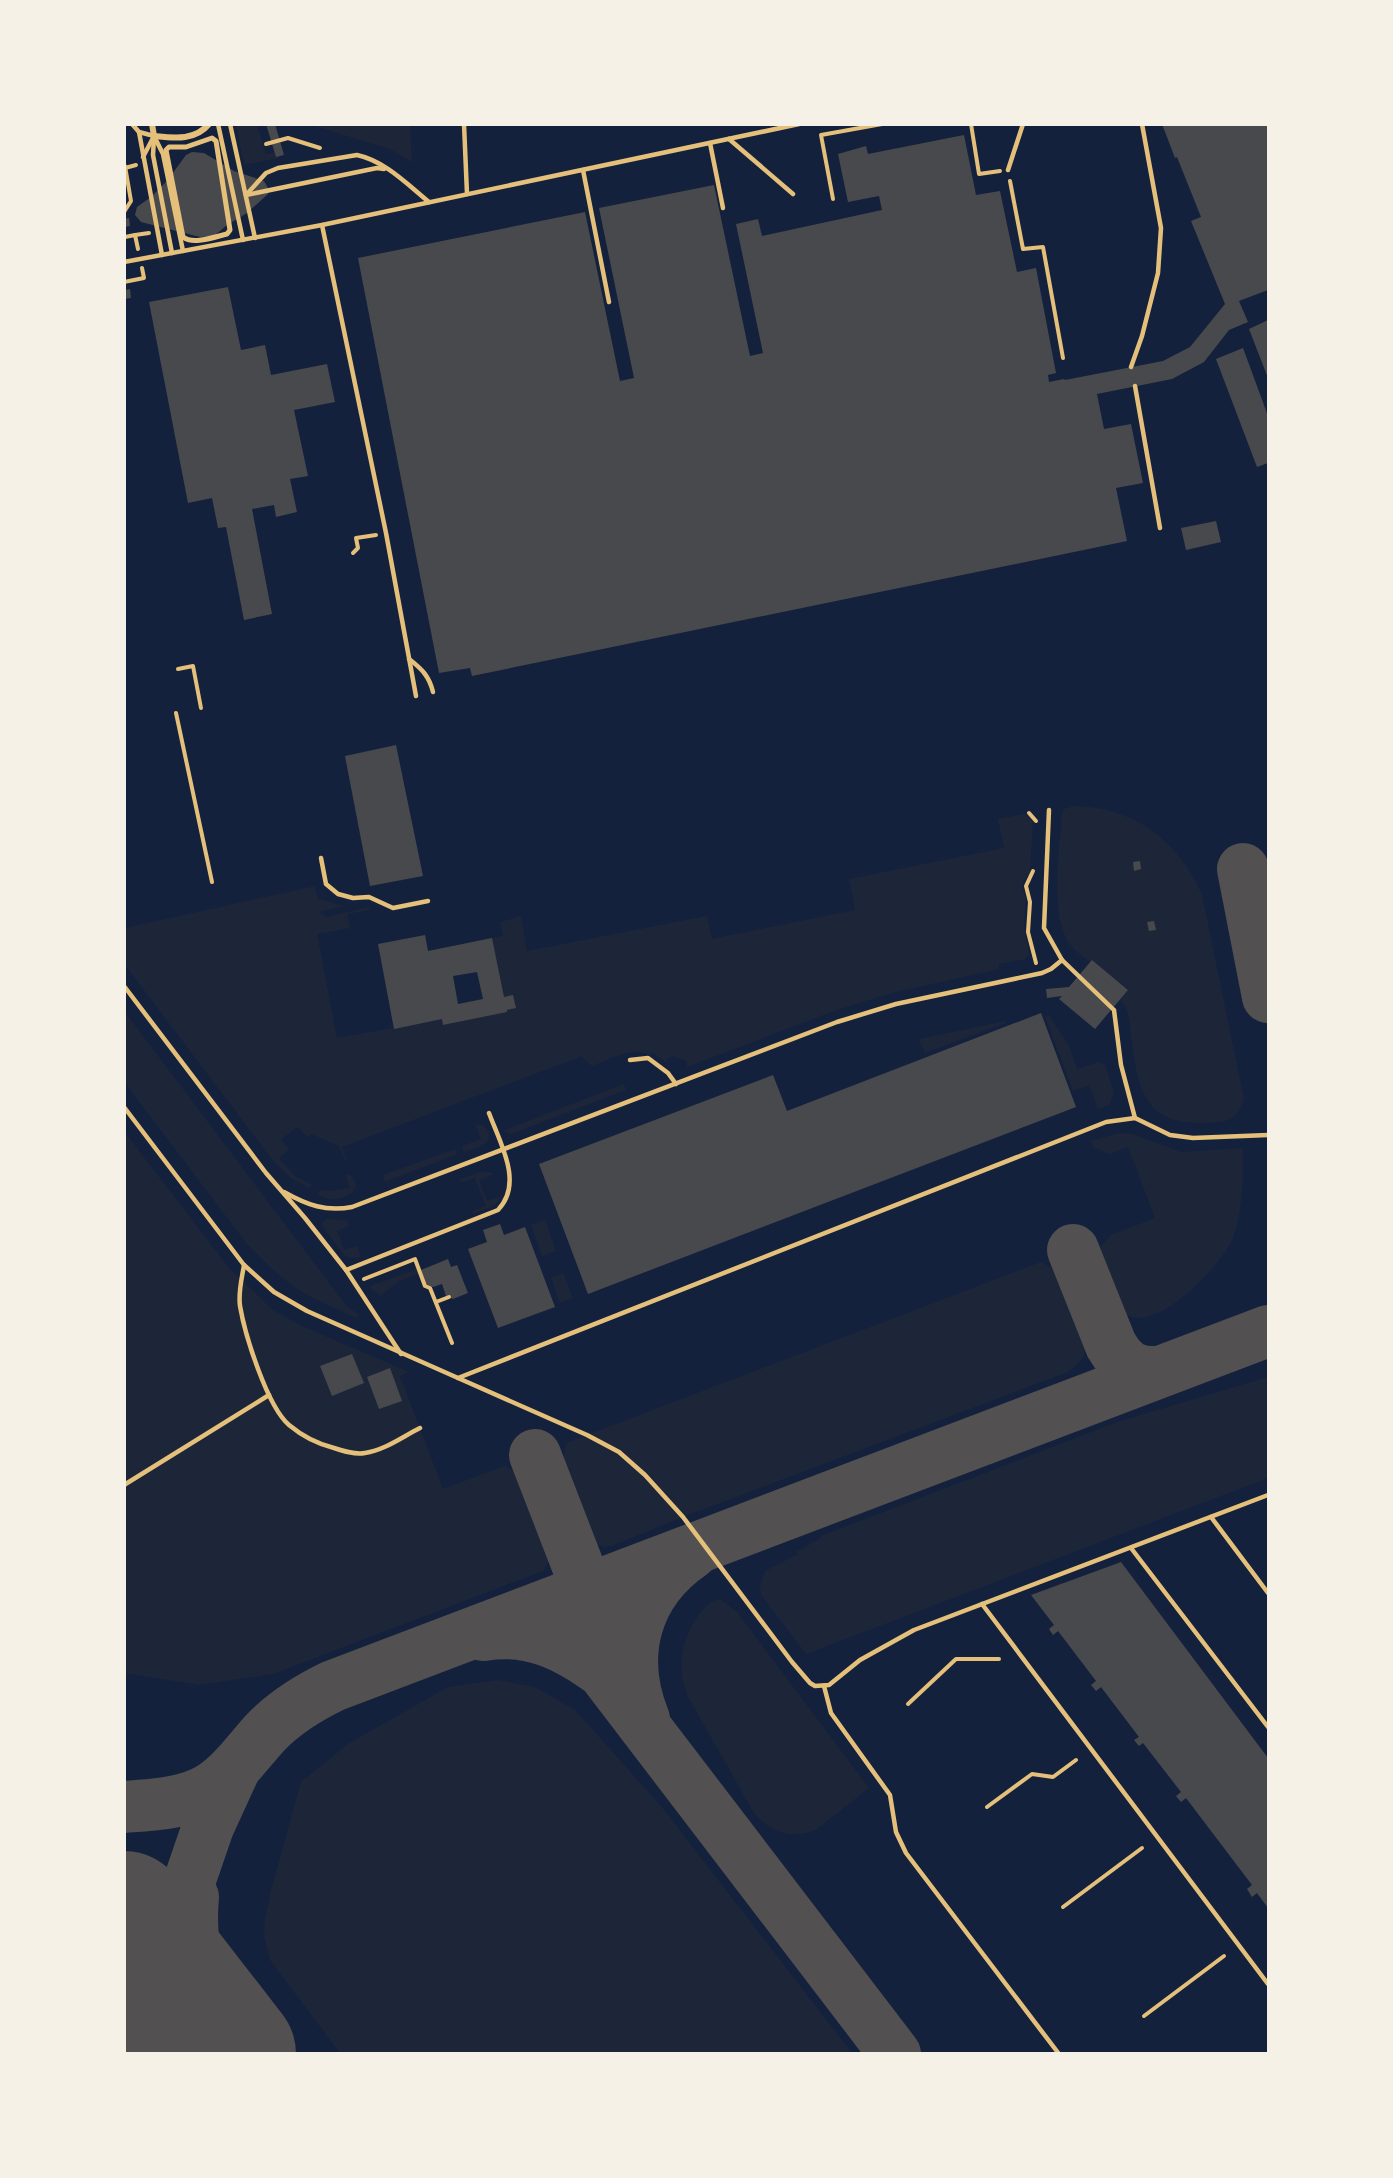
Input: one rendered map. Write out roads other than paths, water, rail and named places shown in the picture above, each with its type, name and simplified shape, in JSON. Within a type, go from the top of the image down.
[{"type":"street","points":[[152,124],[154,136],[186,137],[196,135],[209,124]]},
{"type":"street","points":[[212,138],[216,141],[230,230],[227,234],[191,241],[183,237],[166,150],[169,147],[196,144],[212,138]]},
{"type":"lane","points":[[132,124],[139,132],[162,255]]},
{"type":"lane","points":[[218,124],[243,240]]},
{"type":"lane","points":[[230,124],[255,238]]},
{"type":"lane","points":[[464,124],[467,194]]},
{"type":"lane","points":[[124,262],[322,225],[799,124]]},
{"type":"lane","points":[[1008,170],[1023,124]]},
{"type":"lane","points":[[1131,367],[1142,336],[1158,273],[1161,228],[1142,124]]},
{"type":"lane","points":[[139,132],[154,136],[163,154],[183,251]]},
{"type":"lane","points":[[143,158],[154,136]]},
{"type":"lane","points":[[154,136],[153,155],[172,253]]},
{"type":"lane","points":[[729,139],[793,194]]},
{"type":"lane","points":[[710,143],[723,208]]},
{"type":"lane","points":[[246,195],[266,173],[279,168],[357,155],[369,158],[388,169],[429,202]]},
{"type":"lane","points":[[246,195],[377,168],[388,169]]},
{"type":"lane","points":[[583,170],[609,302]]},
{"type":"lane","points":[[322,225],[386,533],[416,696]]},
{"type":"lane","points":[[1135,386],[1160,528]]},
{"type":"lane","points":[[409,659],[423,670],[430,680],[432,692]]},
{"type":"lane","points":[[1049,810],[1044,928],[1062,960],[1114,1010],[1121,1065],[1135,1118]]},
{"type":"lane","points":[[321,858],[326,884],[338,894],[353,898],[369,897],[393,908],[428,901]]},
{"type":"lane","points":[[284,1192],[314,1207],[339,1209],[352,1207],[837,1022],[907,1002],[1042,973],[1062,960]]},
{"type":"lane","points":[[124,986],[266,1173],[346,1269],[402,1354]]},
{"type":"lane","points":[[630,1060],[648,1058],[668,1073],[676,1084]]},
{"type":"lane","points":[[124,1107],[244,1265],[274,1292],[307,1311],[587,1435],[619,1452],[645,1475],[683,1517],[810,1683],[824,1686],[834,1682],[861,1660],[914,1630],[1269,1495]]},
{"type":"lane","points":[[346,1269],[498,1210],[506,1201],[510,1189],[510,1177],[489,1113]]},
{"type":"lane","points":[[458,1378],[1106,1122],[1135,1118],[1170,1135],[1194,1138],[1269,1135]]},
{"type":"lane","points":[[244,1265],[240,1286],[240,1305],[268,1395],[288,1424],[310,1439],[328,1447],[363,1454],[380,1449],[420,1428]]},
{"type":"lane","points":[[124,1485],[268,1395]]},
{"type":"lane","points":[[1211,1517],[1269,1593]]},
{"type":"lane","points":[[1131,1548],[1269,1727]]},
{"type":"lane","points":[[982,1604],[1269,1984]]},
{"type":"lane","points":[[824,1686],[831,1713],[890,1795],[897,1832],[906,1853],[1059,2054]]}]
